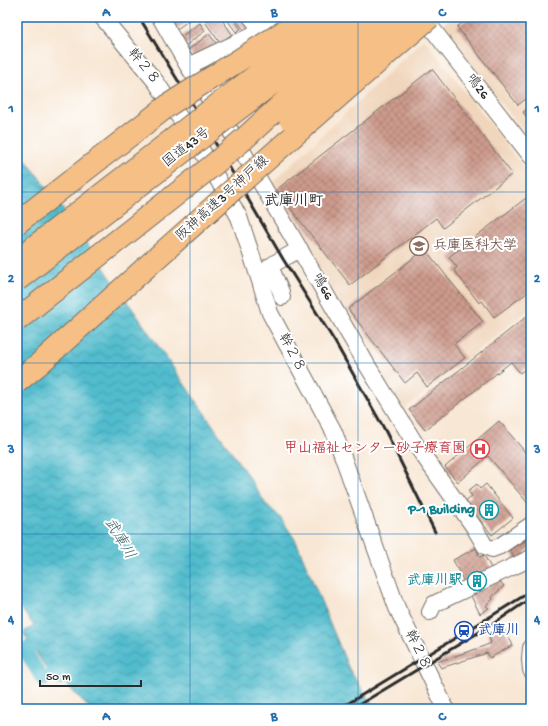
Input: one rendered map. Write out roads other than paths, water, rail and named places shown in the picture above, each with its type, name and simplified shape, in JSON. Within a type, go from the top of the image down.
[{"type":"highway","points":[[17,222],[170,104],[307,17]]},
{"type":"highway","name":"国道43号","points":[[17,260],[333,17]]},
{"type":"highway","name":"国道43号","points":[[17,280],[359,17]]},
{"type":"highway","points":[[17,320],[212,166],[245,138],[356,36],[381,17]]},
{"type":"highway","name":"阪神高速3号神戸線","points":[[406,17],[371,45],[265,143],[108,297],[366,68],[426,19]]},
{"type":"highway","name":"阪神高速3号神戸線","points":[[17,382],[426,19]]},
{"type":"street","name":"幹２８","points":[[102,17],[156,82],[202,151],[239,217],[270,313],[334,432],[397,608],[446,709]]},
{"type":"street","name":"鳴66","points":[[160,17],[188,66],[233,135],[367,366],[416,445],[474,527],[485,546],[492,549],[500,546],[531,525]]},
{"type":"street","points":[[188,66],[249,36],[256,23],[276,17]]},
{"type":"street","points":[[207,95],[267,51],[289,17]]},
{"type":"street","points":[[233,135],[271,103],[426,19]]},
{"type":"street","name":"鳴26","points":[[426,19],[531,156]]},
{"type":"street","points":[[282,297],[273,265],[300,249]]},
{"type":"street","points":[[432,608],[530,559]]},
{"type":"street","points":[[531,648],[531,670]]},
{"type":"water","points":[[17,148],[71,220],[265,503],[280,517],[296,541],[349,669],[375,709],[90,709],[65,683],[57,685],[24,634],[25,631],[34,626],[17,603]]},
{"type":"waterway","points":[[32,645],[25,650],[43,680],[51,676]]},
{"type":"railway","points":[[139,17],[196,110],[283,259],[335,342],[386,432],[435,532]]},
{"type":"railway","points":[[339,709],[493,615],[531,590]]},
{"type":"railway","points":[[352,709],[496,622],[531,598]]},
{"type":"place","name":"兵庫医科大学","points":[[419,246]]},
{"type":"place","name":"甲山福祉センター砂子療育園","points":[[480,449]]},
{"type":"place","name":"P-1 Building","points":[[489,510]]},
{"type":"place","name":"武庫川駅","points":[[477,581]]},
{"type":"place","name":"武庫川","points":[[464,631]]},
{"type":"district","name":"武庫川町","points":[[294,202]]}]
